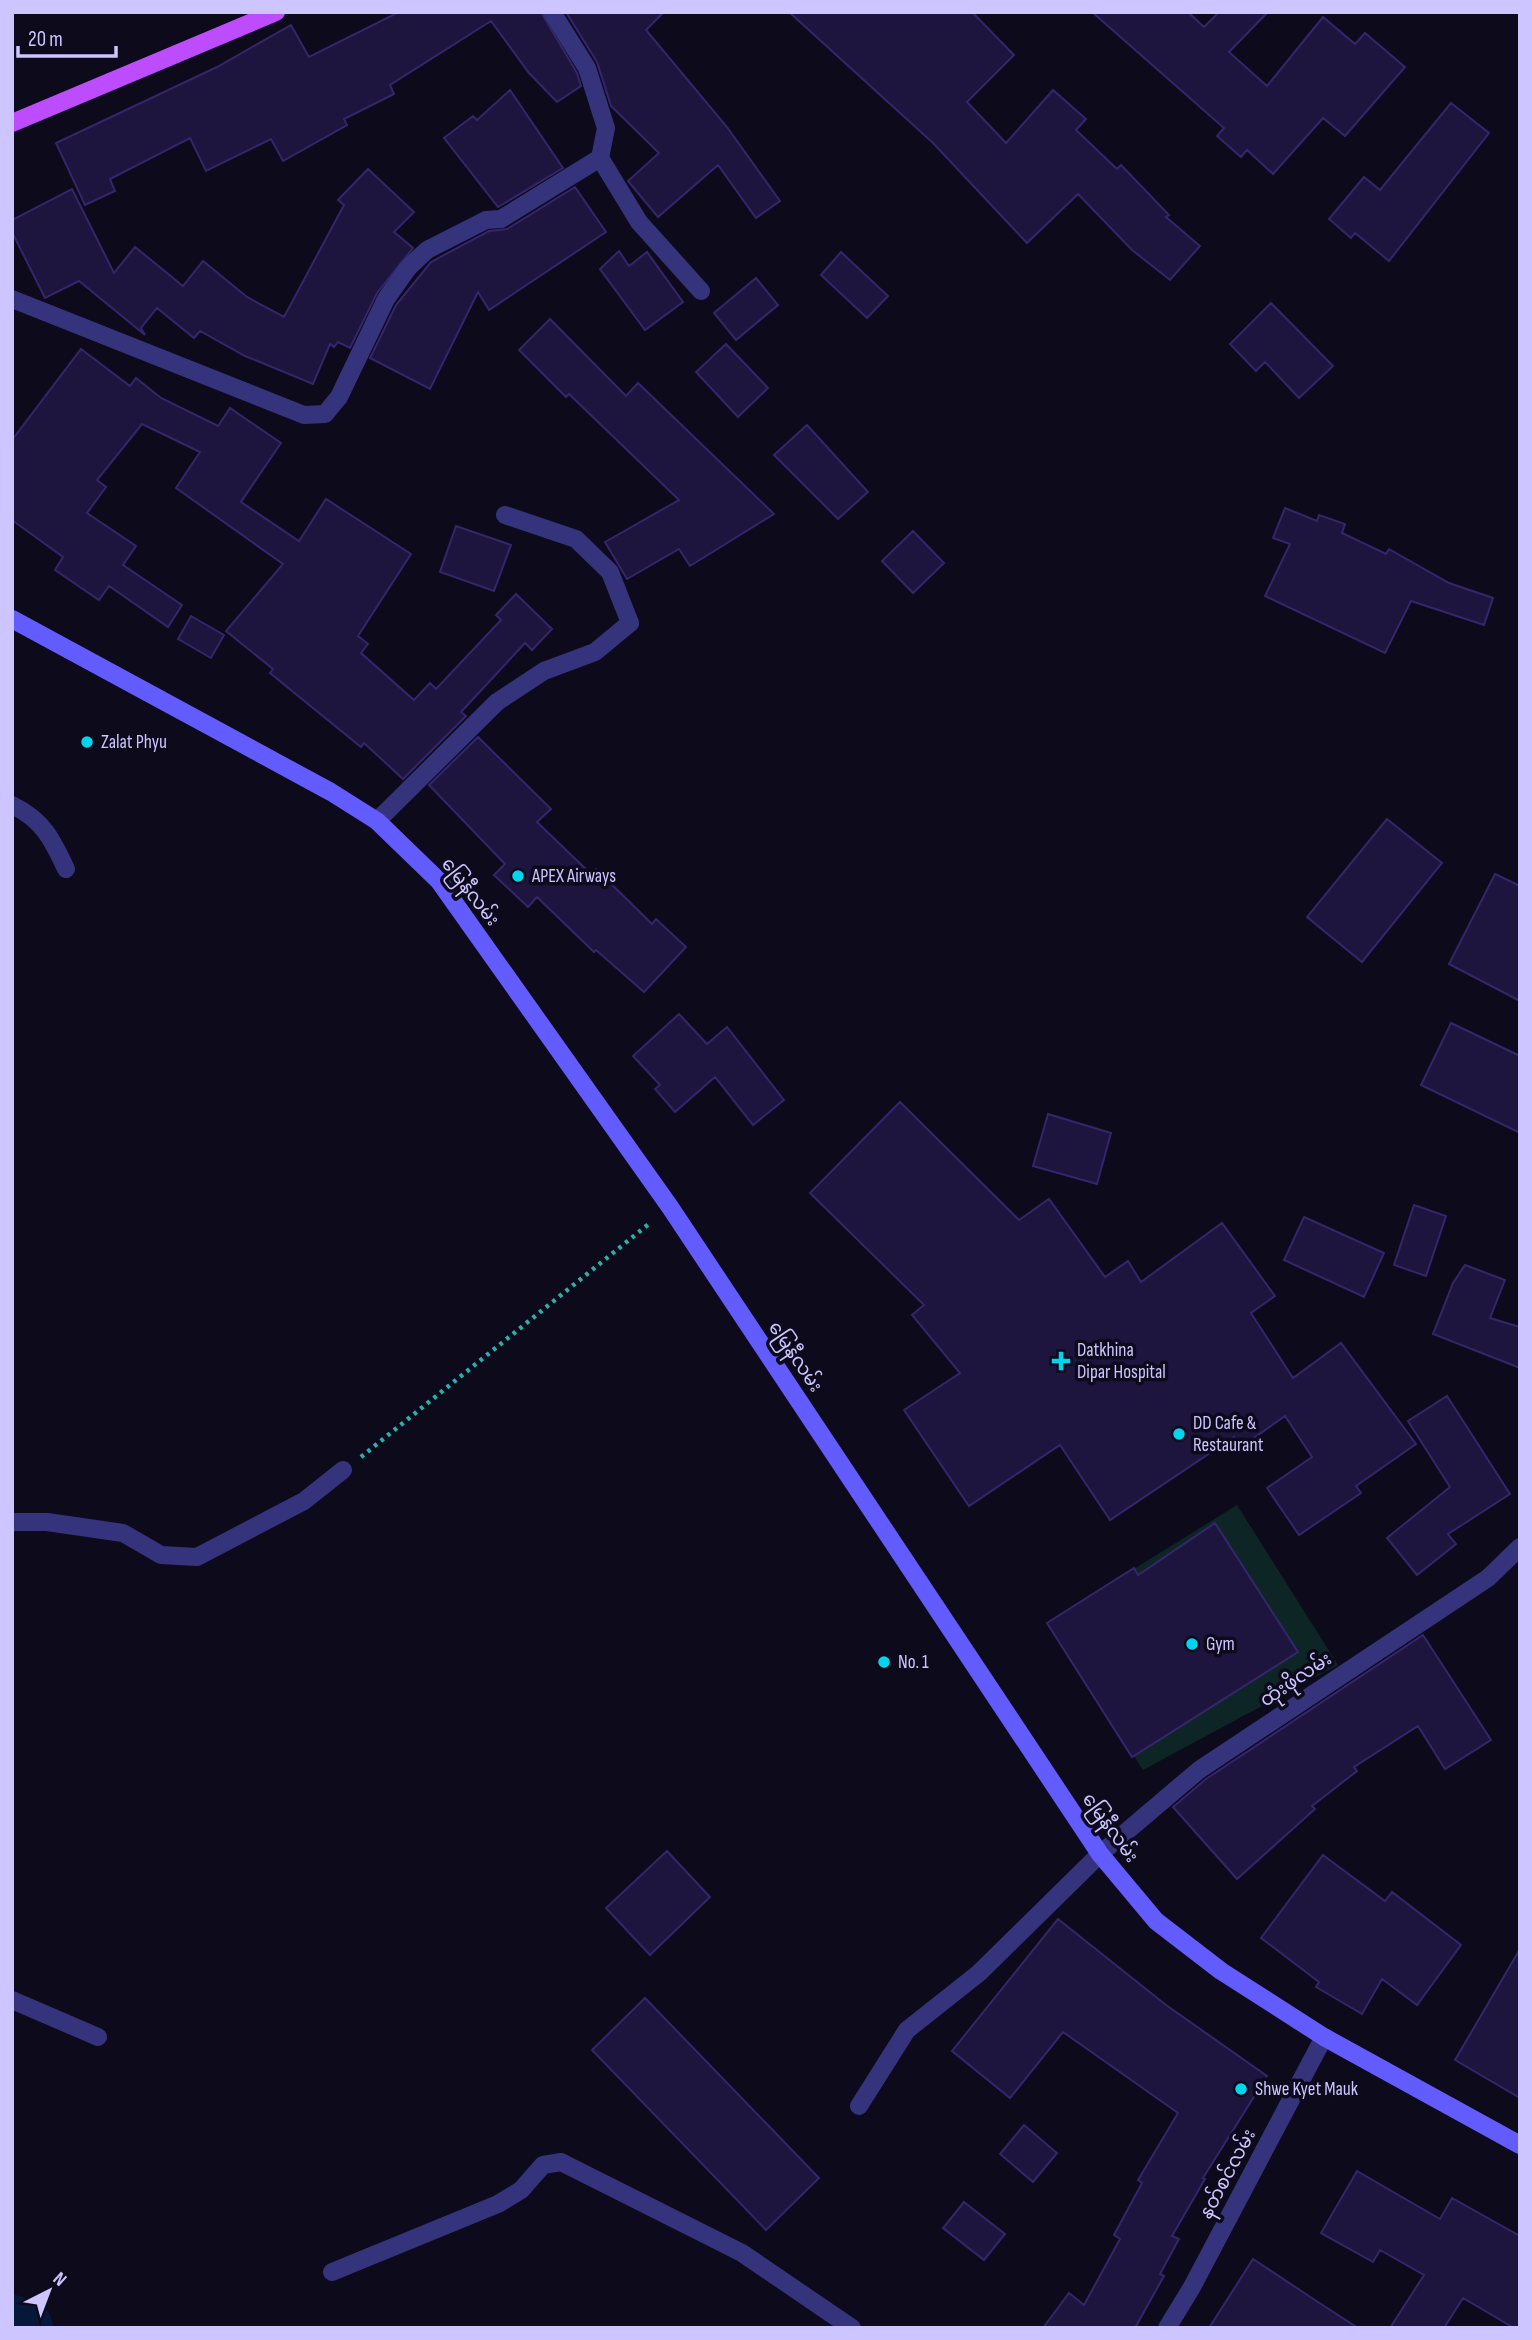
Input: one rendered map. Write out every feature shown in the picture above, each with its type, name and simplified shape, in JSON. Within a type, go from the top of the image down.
[{"type":"main road","points":[[12,123],[276,12]]},
{"type":"main road","name":"မြေနီလမ်း","points":[[12,619],[331,792],[377,821],[439,881],[670,1207],[1100,1854],[1156,1921],[1221,1971],[1324,2038],[1520,2145]]},
{"type":"street","points":[[552,12],[587,68],[606,128],[600,158],[639,222],[701,291]]},
{"type":"street","points":[[12,299],[304,415],[325,414],[339,397],[386,299],[408,268],[427,250],[486,220],[501,219],[600,158]]},
{"type":"street","points":[[377,821],[497,702],[544,671],[595,652],[630,623],[610,572],[576,538],[506,515]]},
{"type":"street","points":[[12,806],[30,814],[48,830],[66,869]]},
{"type":"street","points":[[12,1522],[47,1522],[123,1533],[161,1555],[197,1557],[304,1501],[343,1470]]},
{"type":"street","name":"ထုံးဖိုလမ်း","points":[[859,2106],[907,2030],[979,1973],[1100,1854],[1199,1770],[1488,1578],[1520,1547]]},
{"type":"street","points":[[12,2000],[98,2038]]},
{"type":"street","name":"နတ်စင်လမ်း","points":[[1167,2328],[1192,2287],[1324,2038]]},
{"type":"street","points":[[332,2272],[498,2204],[521,2190],[543,2165],[561,2162],[742,2253],[852,2328]]},
{"type":"path","points":[[343,1470],[402,1427],[670,1207]]},
{"type":"green space","name":"Gym","points":[[1237,1505],[1338,1665],[1143,1770],[1047,1623]]},
{"type":"building","points":[[399,12],[541,12],[577,73],[581,86],[557,102],[529,73],[491,21],[390,85],[394,94],[344,119],[347,125],[283,161],[271,139],[206,171],[190,138],[110,179],[115,191],[85,205],[56,143],[217,67],[291,25],[309,57]]},
{"type":"building","points":[[566,12],[664,12],[646,30],[727,127],[780,201],[756,218],[718,165],[658,217],[628,181],[659,153],[611,106],[597,62]]},
{"type":"building","points":[[789,12],[972,12],[1014,55],[967,102],[1006,143],[1053,90],[1086,119],[1076,130],[1117,169],[1121,165],[1169,215],[1166,217],[1200,246],[1170,280],[1132,250],[1078,194],[1027,243],[933,143]]},
{"type":"building","points":[[1092,12],[1188,12],[1204,27],[1219,12],[1268,12],[1229,52],[1267,86],[1323,17],[1355,44],[1365,33],[1405,67],[1345,136],[1323,118],[1273,174],[1247,150],[1241,157],[1217,136],[1224,128]]},
{"type":"building","points":[[510,90],[563,168],[498,207],[444,138],[473,116],[477,120]]},
{"type":"building","points":[[1451,103],[1489,133],[1389,261],[1355,233],[1351,238],[1329,219],[1364,177],[1380,190]]},
{"type":"building","points":[[368,169],[414,212],[394,232],[413,248],[377,293],[350,348],[338,342],[334,347],[330,344],[313,384],[245,356],[200,331],[194,338],[157,308],[141,328],[145,335],[79,281],[45,298],[12,232],[12,220],[72,189],[114,273],[135,247],[183,286],[203,261],[247,297],[284,317],[344,205],[338,200]]},
{"type":"building","points":[[575,187],[606,232],[489,310],[478,292],[430,389],[370,358],[396,305],[431,262],[489,231],[507,229]]},
{"type":"building","points":[[619,251],[629,266],[647,252],[683,302],[645,330],[600,269]]},
{"type":"building","points":[[841,252],[888,296],[867,318],[821,275]]},
{"type":"building","points":[[756,278],[778,305],[736,340],[714,313]]},
{"type":"building","points":[[1271,303],[1333,366],[1299,398],[1265,362],[1256,371],[1230,344]]},
{"type":"building","points":[[550,319],[626,396],[638,383],[774,514],[690,566],[679,549],[627,579],[605,542],[679,500],[569,394],[566,397],[519,350]]},
{"type":"building","points":[[726,344],[768,388],[738,417],[696,372]]},
{"type":"building","points":[[81,349],[130,386],[136,378],[161,398],[218,426],[230,408],[281,443],[241,502],[299,541],[326,499],[411,554],[358,636],[368,644],[361,653],[414,700],[430,683],[436,689],[501,620],[496,615],[516,594],[552,629],[532,650],[525,643],[461,712],[466,716],[403,779],[364,743],[361,747],[270,673],[273,669],[226,631],[283,564],[176,488],[200,452],[142,424],[97,480],[106,487],[87,513],[136,546],[123,565],[182,605],[168,627],[109,586],[99,600],[55,570],[63,557],[12,520],[12,440]]},
{"type":"building","points":[[807,425],[868,492],[838,519],[774,455]]},
{"type":"building","points":[[1285,508],[1317,521],[1319,515],[1345,524],[1342,533],[1386,554],[1389,549],[1449,583],[1493,598],[1484,625],[1411,601],[1385,653],[1265,596],[1290,544],[1273,538]]},
{"type":"building","points":[[456,526],[511,545],[494,591],[440,572]]},
{"type":"building","points":[[913,531],[944,563],[913,593],[882,561]]},
{"type":"building","points":[[191,616],[224,635],[211,658],[178,639]]},
{"type":"building","points":[[478,737],[551,809],[537,822],[591,874],[596,869],[652,924],[656,919],[686,947],[644,992],[596,950],[594,952],[537,897],[528,907],[494,875],[505,864],[429,785]]},
{"type":"building","points":[[1387,819],[1442,863],[1362,962],[1307,917]]},
{"type":"building","points":[[1495,874],[1520,886],[1520,1001],[1449,964]]},
{"type":"building","points":[[679,1014],[707,1044],[727,1027],[784,1100],[753,1125],[715,1077],[675,1112],[655,1089],[660,1085],[633,1056]]},
{"type":"building","points":[[1451,1023],[1520,1056],[1520,1133],[1421,1085]]},
{"type":"building","points":[[900,1102],[1019,1220],[1049,1199],[1105,1277],[1128,1261],[1141,1282],[1222,1223],[1275,1296],[1251,1313],[1293,1378],[1341,1343],[1416,1444],[1356,1486],[1361,1493],[1299,1535],[1267,1488],[1312,1457],[1285,1416],[1241,1447],[1234,1437],[1110,1520],[1060,1445],[969,1506],[904,1410],[960,1373],[912,1315],[924,1305],[810,1193]]},
{"type":"building","points":[[1048,1114],[1111,1133],[1097,1184],[1033,1166]]},
{"type":"building","points":[[1414,1205],[1446,1216],[1426,1276],[1394,1265]]},
{"type":"building","points":[[1304,1217],[1384,1253],[1364,1297],[1284,1260]]},
{"type":"building","points":[[1465,1265],[1505,1280],[1490,1318],[1520,1327],[1520,1368],[1433,1334],[1453,1283]]},
{"type":"building","points":[[1447,1396],[1510,1494],[1448,1534],[1456,1544],[1417,1575],[1387,1538],[1450,1487],[1408,1421]]},
{"type":"building","name":"Gym","points":[[1215,1523],[1298,1652],[1132,1757],[1047,1623],[1134,1568],[1138,1575]]},
{"type":"building","points":[[1423,1635],[1491,1740],[1445,1769],[1418,1726],[1354,1767],[1357,1771],[1312,1806],[1315,1809],[1237,1879],[1173,1807],[1206,1779]]},
{"type":"building","points":[[667,1851],[710,1897],[650,1955],[606,1908]]},
{"type":"building","points":[[1323,1855],[1385,1901],[1392,1892],[1461,1945],[1417,2005],[1382,1979],[1362,2014],[1316,1987],[1319,1982],[1261,1938]]},
{"type":"building","points":[[1058,1919],[1166,2005],[1267,2076],[1203,2178],[1205,2179],[1172,2236],[1179,2239],[1160,2274],[1164,2276],[1135,2328],[1043,2328],[1069,2293],[1084,2305],[1120,2239],[1114,2235],[1142,2183],[1138,2180],[1178,2113],[1063,2032],[1010,2098],[952,2051]]},
{"type":"building","points":[[1520,1949],[1520,2098],[1455,2060]]},
{"type":"building","points":[[645,1998],[819,2178],[766,2230],[592,2050]]},
{"type":"building","points":[[1024,2125],[1057,2153],[1033,2182],[1000,2154]]},
{"type":"building","points":[[1357,2171],[1440,2219],[1452,2198],[1520,2236],[1520,2328],[1514,2328],[1463,2298],[1444,2328],[1390,2328],[1424,2275],[1380,2250],[1373,2262],[1321,2233]]},
{"type":"building","points":[[964,2202],[1005,2234],[984,2260],[943,2228]]},
{"type":"building","points":[[1253,2259],[1321,2304],[1358,2328],[1209,2328]]},
{"type":"waterway","points":[[12,2324],[24,2328]]},
{"type":"place","name":"Zalat Phyu","points":[[87,742]]},
{"type":"place","name":"APEX Airways","points":[[518,876]]},
{"type":"place","name":"Datkhina Dipar Hospital","points":[[1061,1361]]},
{"type":"place","name":"DD Cafe & Restaurant","points":[[1179,1434]]},
{"type":"place","name":"Gym","points":[[1192,1644]]},
{"type":"place","name":"No. 1","points":[[884,1662]]},
{"type":"place","name":"Shwe Kyet Mauk","points":[[1241,2089]]}]
